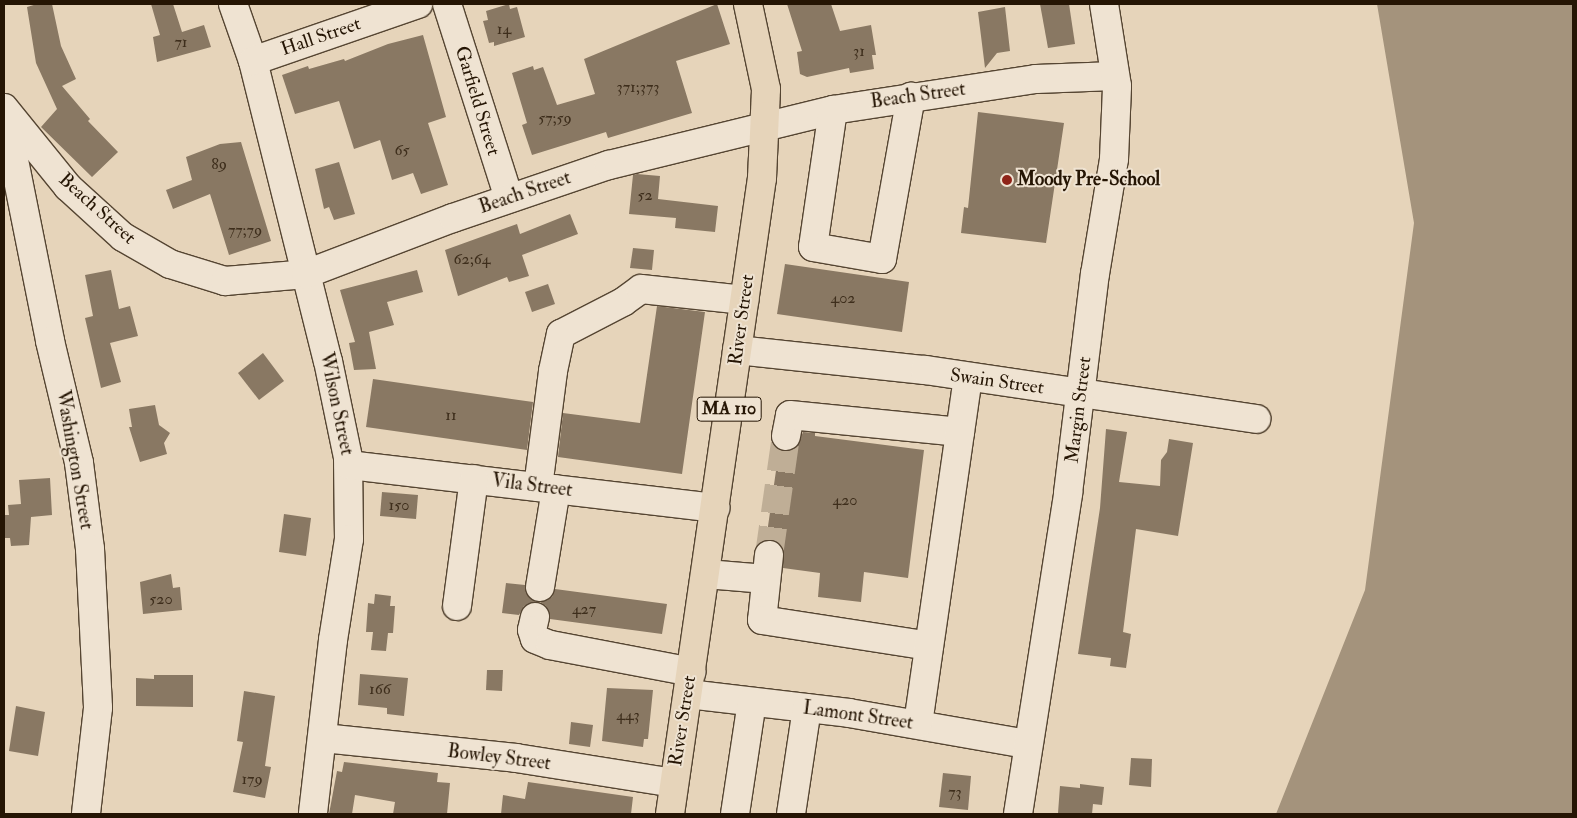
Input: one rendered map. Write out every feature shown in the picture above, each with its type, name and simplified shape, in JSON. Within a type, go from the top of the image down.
[{"type":"main road","name":"River Street","points":[[670,814],[762,178],[766,89],[748,4]]},
{"type":"street","name":"Wilson Street","points":[[233,4],[252,61],[328,361],[349,465],[349,538],[333,640],[313,814]]},
{"type":"street","name":"Hall Street","points":[[252,61],[418,4]]},
{"type":"street","name":"Garfield Street","points":[[447,4],[509,198]]},
{"type":"street","name":"Margin Street","points":[[1018,814],[1027,744],[1068,494],[1080,394],[1114,159],[1115,76],[1104,4]]},
{"type":"street","name":"Beach Street","points":[[4,109],[68,187],[123,237],[170,264],[225,281],[306,274],[509,198],[609,165],[833,110],[911,96],[1036,79],[1115,76]]},
{"type":"street","points":[[833,110],[813,247],[882,258],[911,96]]},
{"type":"street","name":"Washington Street","points":[[4,109],[50,341],[79,462],[90,549],[98,708],[86,814]]},
{"type":"street","points":[[540,587],[553,371],[561,334],[623,302],[641,289],[744,300]]},
{"type":"street","name":"Swain Street","points":[[737,350],[968,378],[1256,419]]},
{"type":"street","points":[[918,724],[968,378]]},
{"type":"street","points":[[786,436],[790,415],[960,432]]},
{"type":"street","name":"Vila Street","points":[[349,465],[715,508]]},
{"type":"street","points":[[457,606],[474,479]]},
{"type":"street","points":[[706,574],[767,567],[762,620],[929,646]]},
{"type":"street","name":"Lamont Street","points":[[535,617],[532,630],[535,638],[550,644],[752,702],[918,724],[1027,744]]},
{"type":"street","points":[[735,814],[752,702]]},
{"type":"street","points":[[791,814],[807,708]]},
{"type":"street","name":"Bowley Street","points":[[323,738],[516,758],[674,783]]},
{"type":"shaded area","points":[[1377,4],[1573,4],[1573,814],[1276,814],[1365,590],[1414,223]]},
{"type":"building","points":[[37,4],[52,4],[61,46],[76,79],[62,86],[90,119],[88,121],[118,152],[92,177],[41,127],[57,109],[36,63],[27,7]]},
{"type":"building","points":[[151,4],[173,4],[182,32],[204,25],[211,47],[157,62],[153,37],[160,35]]},
{"type":"building","points":[[509,4],[510,9],[517,7],[525,37],[494,46],[494,42],[489,43],[483,21],[488,20],[486,11]]},
{"type":"building","points":[[717,4],[730,44],[676,61],[692,113],[608,138],[606,132],[532,155],[522,125],[527,123],[512,73],[533,66],[534,70],[543,67],[557,105],[595,94],[584,59]]},
{"type":"building","points":[[787,4],[831,4],[840,31],[871,25],[876,55],[872,55],[874,69],[850,73],[849,68],[807,77],[800,74],[797,52],[802,51]]},
{"type":"building","points":[[1040,4],[1069,4],[1075,44],[1048,48]]},
{"type":"building","points":[[1005,7],[1010,51],[997,53],[985,68],[978,12]]},
{"type":"building","points":[[423,35],[446,117],[428,123],[448,185],[421,194],[413,173],[392,180],[380,140],[354,149],[339,101],[295,114],[282,75],[308,66],[309,69],[344,59],[345,61],[388,44]]},
{"type":"building","points":[[978,112],[1064,123],[1046,243],[961,233],[964,207],[968,208]]},
{"type":"building","points":[[241,142],[271,241],[229,255],[210,194],[173,209],[166,190],[192,180],[186,157],[220,144]]},
{"type":"building","points":[[339,162],[355,214],[334,220],[329,207],[324,209],[315,169]]},
{"type":"building","points":[[633,175],[660,176],[658,199],[718,206],[715,232],[675,228],[676,218],[629,214]]},
{"type":"building","points":[[570,214],[578,234],[522,255],[529,276],[509,282],[507,277],[458,296],[445,250],[517,224],[520,234]]},
{"type":"building","points":[[633,248],[654,250],[652,270],[630,268]]},
{"type":"building","points":[[785,264],[909,282],[902,332],[777,314]]},
{"type":"building","points":[[111,270],[119,309],[130,306],[138,336],[110,343],[121,382],[101,388],[85,318],[93,316],[85,275]]},
{"type":"building","points":[[417,270],[423,292],[387,302],[394,325],[369,332],[376,369],[354,370],[349,343],[355,342],[340,290]]},
{"type":"building","points":[[548,284],[555,304],[532,312],[525,292]]},
{"type":"building","points":[[657,306],[705,312],[682,474],[558,457],[563,413],[640,423]]},
{"type":"building","points":[[263,353],[284,381],[259,400],[238,373]]},
{"type":"building","points":[[373,379],[533,402],[527,450],[366,427]]},
{"type":"building","points":[[155,405],[159,425],[170,433],[164,443],[167,454],[140,462],[129,427],[132,427],[129,409]]},
{"type":"building","points":[[1106,429],[1127,432],[1119,482],[1160,486],[1161,460],[1167,452],[1169,439],[1193,443],[1178,536],[1136,529],[1123,632],[1131,634],[1126,668],[1110,666],[1111,658],[1078,654],[1100,508]]},
{"type":"building","points":[[803,432],[815,433],[815,436],[924,450],[908,578],[864,572],[861,602],[818,597],[820,573],[783,568],[783,548],[778,542],[766,540],[779,450],[791,451],[797,447]]},
{"type":"building","points":[[50,478],[52,515],[31,517],[29,545],[11,546],[10,538],[4,538],[4,515],[9,515],[8,505],[21,504],[19,480]]},
{"type":"building","points":[[382,492],[418,495],[416,519],[380,516]]},
{"type":"building","points":[[284,514],[311,518],[306,556],[279,552]]},
{"type":"building","points":[[171,574],[173,588],[180,587],[182,610],[143,614],[140,582]]},
{"type":"building","points":[[506,583],[525,585],[526,593],[536,602],[524,606],[519,615],[502,613]]},
{"type":"building","points":[[555,589],[667,604],[662,634],[550,619],[546,606],[540,602],[552,597]]},
{"type":"building","points":[[375,594],[391,596],[390,606],[395,606],[393,633],[388,633],[386,651],[371,650],[373,632],[366,632],[368,603],[374,604]]},
{"type":"building","points":[[487,670],[503,670],[502,691],[486,690]]},
{"type":"building","points":[[360,674],[408,678],[404,716],[387,714],[387,708],[358,705]]},
{"type":"building","points":[[154,675],[193,675],[193,707],[136,706],[136,678],[154,679]]},
{"type":"building","points":[[607,688],[653,690],[648,739],[644,739],[643,747],[602,741]]},
{"type":"building","points":[[244,691],[275,696],[265,766],[271,767],[265,798],[233,792],[243,742],[237,741]]},
{"type":"building","points":[[16,706],[45,712],[38,756],[9,751]]},
{"type":"building","points":[[571,722],[593,725],[590,747],[569,744]]},
{"type":"building","points":[[1131,758],[1152,759],[1151,787],[1129,785]]},
{"type":"building","points":[[344,762],[438,773],[437,782],[450,783],[447,814],[393,814],[395,802],[355,795],[352,814],[329,814],[337,771],[342,772]]},
{"type":"building","points":[[943,773],[971,776],[968,810],[939,807]]},
{"type":"building","points":[[528,782],[633,797],[631,814],[501,814],[503,795],[525,799]]},
{"type":"building","points":[[1080,784],[1104,787],[1102,805],[1093,804],[1092,814],[1058,813],[1060,786],[1080,788]]},
{"type":"tunnel","points":[[769,555],[786,436]]},
{"type":"place","name":"Moody Pre-School","points":[[1007,180]]}]
